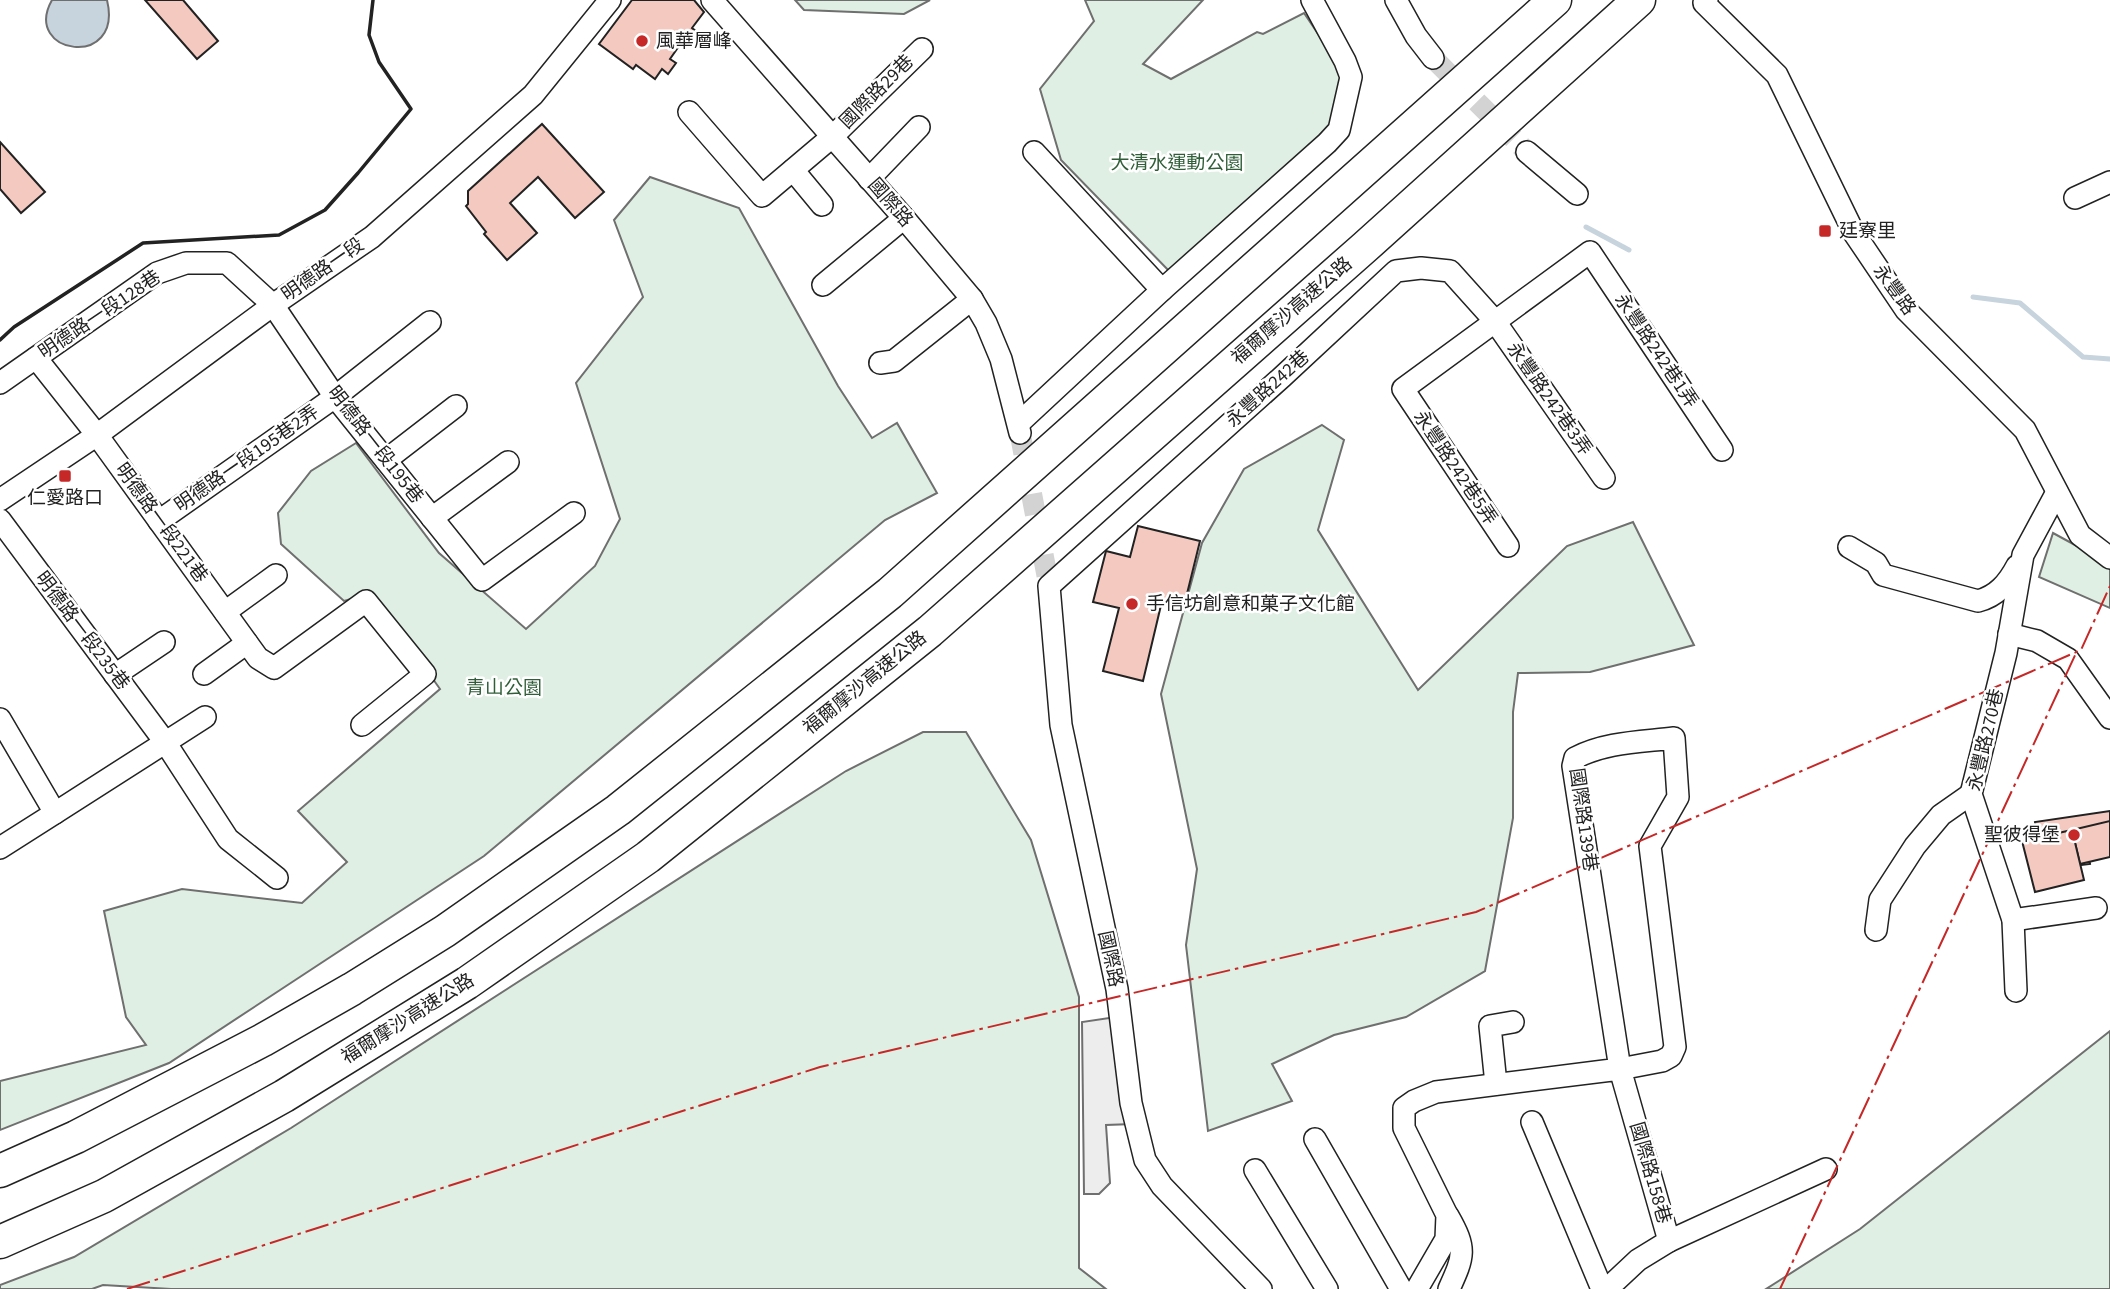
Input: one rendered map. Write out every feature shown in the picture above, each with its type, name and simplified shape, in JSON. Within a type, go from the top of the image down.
[{"type":"highway","points":[[0,1171],[76,1137],[263,1040],[341,995],[445,931],[618,810],[890,593],[1555,0]]},
{"type":"highway","name":"福爾摩沙高速公路","points":[[0,1242],[104,1196],[284,1096],[467,983],[648,857],[930,631],[1355,256],[1639,0]]},
{"type":"street","name":"明德路一段","points":[[0,500],[97,435],[273,305],[372,237],[481,144],[533,95],[610,0]]},
{"type":"street","name":"國際路","points":[[712,0],[972,299],[986,323],[1001,359],[1019,428],[1162,290]]},
{"type":"street","points":[[1034,152],[1162,290],[1328,143],[1339,130],[1351,77],[1312,0]]},
{"type":"street","points":[[1396,0],[1416,37],[1433,58]]},
{"type":"street","name":"永豐路","points":[[1705,1],[1777,75],[1861,244],[1906,310],[2025,430],[2081,535],[2110,558]]},
{"type":"street","name":"國際路29巷","points":[[689,112],[762,196],[833,136],[922,49]]},
{"type":"street","points":[[869,179],[919,127]]},
{"type":"street","points":[[1527,152],[1577,194]]},
{"type":"street","points":[[793,170],[822,205]]},
{"type":"street","points":[[2075,198],[2110,182]]},
{"type":"street","points":[[823,285],[904,218]]},
{"type":"street","name":"永豐路242巷1弄","points":[[1494,320],[1590,252],[1722,450]]},
{"type":"street","name":"明德路一段128巷","points":[[0,383],[157,273],[186,263],[227,263],[273,305]]},
{"type":"street","name":"永豐路242巷","points":[[1049,586],[1396,271],[1421,268],[1450,271],[1494,320]]},
{"type":"street","points":[[880,363],[894,361],[972,299]]},
{"type":"street","name":"明德路一段195巷","points":[[273,305],[335,397],[482,580],[574,513]]},
{"type":"street","name":"永豐路242巷5弄","points":[[1494,320],[1403,389],[1508,546]]},
{"type":"street","name":"永豐路242巷3弄","points":[[1494,320],[1604,478]]},
{"type":"street","name":"明德路一段195巷2弄","points":[[159,521],[335,397],[430,322]]},
{"type":"street","name":"明德路一段221巷","points":[[36,358],[97,435],[258,658],[274,667],[366,601],[425,674],[362,725]]},
{"type":"street","points":[[386,460],[456,406]]},
{"type":"street","points":[[432,519],[508,462]]},
{"type":"street","name":"永豐路270巷","points":[[2016,991],[2012,920],[1971,794],[2006,653],[2023,555],[2057,492]]},
{"type":"street","name":"明德路一段235巷","points":[[0,520],[164,742],[228,839],[277,878]]},
{"type":"street","points":[[1849,547],[1876,563],[1883,575],[1978,601],[1998,592],[2011,578],[2023,555]]},
{"type":"street","points":[[225,612],[276,575]]},
{"type":"street","name":"國際路","points":[[1049,586],[1061,725],[1117,989],[1130,1103],[1145,1160],[1162,1186],[1261,1289]]},
{"type":"street","points":[[2009,634],[2037,641],[2068,659],[2110,718]]},
{"type":"street","points":[[116,675],[164,642]]},
{"type":"street","points":[[204,674],[247,643]]},
{"type":"street","points":[[0,848],[205,717]]},
{"type":"street","points":[[0,719],[55,813]]},
{"type":"street","name":"國際路139巷","points":[[1674,738],[1678,797],[1650,846],[1675,1047],[1671,1056],[1662,1061],[1620,1069],[1573,766],[1575,758],[1585,752],[1611,745],[1674,738]]},
{"type":"street","points":[[1876,930],[1880,900],[1915,846],[1941,815],[1971,794]]},
{"type":"street","points":[[2012,920],[2096,908]]},
{"type":"street","points":[[1496,1084],[1490,1026],[1513,1022]]},
{"type":"street","points":[[1449,1289],[1462,1260],[1459,1235],[1404,1128],[1404,1108],[1436,1091],[1620,1069]]},
{"type":"street","name":"國際路158巷","points":[[1605,1289],[1638,1260],[1669,1241],[1620,1069]]},
{"type":"street","points":[[1532,1122],[1605,1289]]},
{"type":"street","points":[[1315,1139],[1401,1289]]},
{"type":"street","points":[[1669,1241],[1826,1169]]},
{"type":"street","points":[[1255,1170],[1327,1289]]},
{"type":"street","points":[[1417,1289],[1446,1239],[1447,1215]]},
{"type":"green space","points":[[795,0],[930,0],[904,14],[804,10]]},
{"type":"green space","name":"大清水運動公園","points":[[1085,0],[1203,0],[1143,64],[1171,79],[1257,32],[1263,34],[1304,13],[1345,74],[1329,137],[1173,275],[1061,160],[1040,89],[1094,21]]},
{"type":"green space","name":"青山公園","points":[[650,177],[739,208],[838,386],[872,438],[897,423],[937,493],[885,520],[484,856],[169,1063],[0,1130],[0,1081],[146,1045],[126,1017],[104,911],[182,889],[302,903],[347,862],[298,811],[440,689],[372,593],[344,601],[281,544],[278,513],[311,471],[356,443],[439,553],[526,629],[595,566],[620,519],[576,383],[643,297],[614,220]]},
{"type":"green space","points":[[1322,425],[1344,440],[1318,530],[1418,690],[1567,546],[1633,522],[1694,645],[1590,672],[1518,673],[1513,712],[1513,818],[1485,971],[1406,1017],[1334,1035],[1272,1064],[1292,1101],[1208,1131],[1186,945],[1197,869],[1161,694],[1202,543],[1244,469]]},
{"type":"green space","points":[[2053,533],[2110,564],[2110,608],[2039,577]]},
{"type":"green space","points":[[923,732],[966,732],[1031,840],[1079,997],[1079,1268],[1106,1289],[171,1289],[103,1285],[92,1289],[0,1289],[0,1285],[74,1257],[291,1128],[846,771]]},
{"type":"green space","points":[[2110,1031],[2110,1289],[1766,1289],[1860,1229]]},
{"type":"shaded area","points":[[52,0],[107,0],[108,22],[101,37],[89,45],[74,47],[60,43],[50,33],[46,19]]},
{"type":"shaded area","points":[[1116,1017],[1133,1124],[1106,1125],[1110,1183],[1099,1194],[1084,1194],[1082,1022]]},
{"type":"building","points":[[145,0],[183,0],[218,41],[197,59]]},
{"type":"building","name":"風華層峰","points":[[632,0],[694,0],[704,12],[692,28],[697,32],[689,42],[684,39],[670,59],[676,63],[668,74],[662,69],[655,79],[636,65],[633,69],[599,44]]},
{"type":"building","points":[[542,124],[604,192],[575,218],[538,177],[510,203],[537,233],[507,260],[484,234],[486,232],[466,206],[468,191]]},
{"type":"building","points":[[0,142],[45,192],[21,213],[0,189]]},
{"type":"building","name":"手信坊創意和菓子文化館","points":[[1138,526],[1200,541],[1184,606],[1162,601],[1143,681],[1103,671],[1119,608],[1093,602],[1106,551],[1130,557]]},
{"type":"building","name":"聖彼得堡","points":[[2110,811],[2110,848],[2088,851],[2090,864],[2042,870],[2035,822]]},
{"type":"building","points":[[2110,821],[2110,857],[2080,864],[2072,830]]},
{"type":"building","points":[[2072,830],[2084,880],[2035,892],[2022,841]]},
{"type":"waterway","points":[[1586,227],[1629,250]]},
{"type":"waterway","points":[[1973,297],[2020,303],[2083,357],[2110,359]]},
{"type":"tunnel","points":[[1433,58],[1527,152]]},
{"type":"tunnel","points":[[1020,433],[1049,586]]},
{"type":"wall","points":[[0,340],[14,327],[143,243],[279,235],[325,210],[411,109],[379,62],[369,35],[373,0]]},
{"type":"power","points":[[127,1289],[820,1067],[1476,912],[2081,650],[2110,586]]},
{"type":"power","points":[[1780,1289],[2077,651]]},
{"type":"place","name":"風華層峰","points":[[642,41]]},
{"type":"place","name":"廷寮里","points":[[1825,231]]},
{"type":"place","name":"仁愛路口","points":[[65,476]]},
{"type":"place","name":"手信坊創意和菓子文化館","points":[[1132,604]]},
{"type":"place","name":"聖彼得堡","points":[[2074,835]]}]
